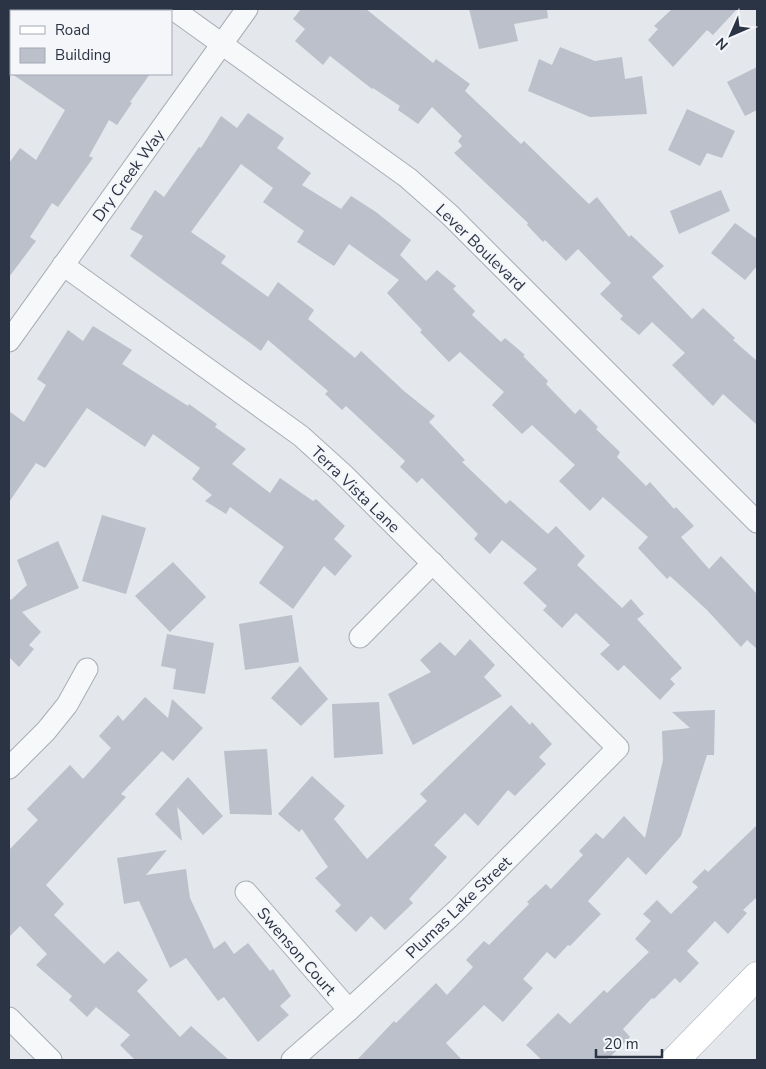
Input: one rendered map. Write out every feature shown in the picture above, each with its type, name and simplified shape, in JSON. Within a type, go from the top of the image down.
[{"type":"street","name":"Lever Boulevard","points":[[173,9],[408,178],[443,209],[757,522]]},
{"type":"street","name":"Dry Creek Way","points":[[9,341],[247,9]]},
{"type":"street","name":"Terra Vista Lane","points":[[63,265],[301,436],[343,474],[618,748]]},
{"type":"street","points":[[360,637],[433,564]]},
{"type":"street","points":[[9,768],[46,731],[67,705],[87,669]]},
{"type":"street","name":"Plumas Lake Street","points":[[292,1060],[457,910],[618,748]]},
{"type":"street","name":"Swenson Court","points":[[246,892],[349,1010]]},
{"type":"street","points":[[675,1060],[757,976]]},
{"type":"street","points":[[9,1018],[51,1060]]},
{"type":"building","points":[[301,9],[366,9],[433,63],[436,59],[470,84],[465,91],[521,144],[524,141],[589,204],[597,197],[629,237],[631,235],[664,266],[652,277],[692,319],[703,308],[735,338],[733,340],[757,361],[757,425],[723,394],[713,406],[672,365],[685,353],[652,322],[639,335],[620,319],[623,316],[600,294],[611,283],[578,249],[566,261],[545,240],[543,242],[527,225],[528,223],[454,153],[462,146],[458,141],[462,136],[432,107],[418,124],[398,110],[400,106],[372,89],[330,56],[323,65],[295,41],[305,29],[293,19]]},
{"type":"building","points":[[469,9],[547,9],[548,18],[514,24],[518,41],[479,49]]},
{"type":"building","points":[[672,9],[737,9],[713,35],[707,30],[673,67],[648,40],[658,29],[654,26]]},
{"type":"building","points":[[560,47],[595,61],[622,57],[625,79],[642,76],[647,114],[590,117],[528,91],[539,59],[552,65]]},
{"type":"building","points":[[757,67],[757,110],[745,116],[727,82]]},
{"type":"building","points":[[13,75],[149,75],[130,102],[132,103],[117,125],[109,120],[89,156],[93,158],[58,207],[52,203],[30,237],[36,241],[9,277],[9,163],[20,148],[36,160],[65,110]]},
{"type":"building","points":[[687,109],[735,131],[722,158],[707,153],[700,166],[668,150]]},
{"type":"building","points":[[248,113],[284,138],[277,148],[311,173],[302,185],[341,209],[351,196],[376,212],[411,240],[400,255],[426,281],[437,270],[456,286],[453,289],[475,311],[472,315],[501,342],[505,338],[525,355],[523,356],[548,381],[546,384],[575,414],[580,409],[598,427],[596,429],[620,452],[617,457],[646,486],[650,482],[674,509],[676,507],[694,526],[681,537],[709,569],[721,556],[757,594],[757,649],[747,640],[741,647],[707,610],[670,576],[667,579],[638,548],[648,537],[603,497],[590,511],[559,481],[575,465],[532,425],[522,434],[492,405],[504,392],[460,352],[449,362],[420,332],[422,330],[387,293],[399,280],[349,244],[334,266],[297,242],[304,231],[263,202],[273,188],[241,164],[191,232],[226,256],[221,263],[268,297],[278,282],[314,310],[308,319],[355,358],[361,351],[404,391],[435,416],[429,422],[465,460],[462,462],[506,504],[510,500],[548,534],[556,526],[585,556],[577,565],[622,608],[631,599],[644,614],[637,619],[682,668],[670,679],[675,684],[660,700],[624,665],[618,671],[600,654],[610,645],[576,613],[562,628],[543,610],[547,606],[523,583],[537,569],[502,540],[490,554],[474,539],[478,534],[422,478],[417,483],[400,467],[405,461],[346,406],[342,410],[325,394],[328,391],[268,340],[261,351],[130,256],[143,236],[130,229],[155,190],[164,197],[199,147],[201,148],[221,116],[237,128]]},
{"type":"building","points":[[721,190],[730,211],[679,234],[670,211]]},
{"type":"building","points":[[735,223],[757,239],[757,266],[745,280],[711,253]]},
{"type":"building","points":[[93,326],[132,350],[122,364],[188,406],[189,404],[217,424],[215,427],[246,449],[232,464],[270,493],[280,478],[313,501],[316,499],[345,526],[334,539],[352,556],[335,576],[324,566],[293,609],[259,583],[284,547],[230,507],[226,514],[205,501],[212,495],[192,479],[200,468],[153,434],[145,447],[87,408],[45,468],[36,463],[9,502],[9,411],[24,422],[46,385],[37,379],[68,330],[83,341]]},
{"type":"building","points":[[102,515],[146,528],[126,594],[82,581]]},
{"type":"building","points":[[58,541],[79,588],[22,612],[41,632],[29,645],[34,649],[19,667],[9,657],[9,598],[11,600],[27,585],[17,560]]},
{"type":"building","points":[[173,562],[206,597],[170,632],[135,596]]},
{"type":"building","points":[[292,615],[299,662],[245,670],[239,624]]},
{"type":"building","points":[[167,634],[214,643],[205,694],[173,689],[176,669],[161,666]]},
{"type":"building","points":[[470,639],[495,665],[484,677],[502,696],[413,745],[388,694],[431,672],[420,660],[440,642],[455,656]]},
{"type":"building","points":[[300,666],[328,699],[301,726],[271,698]]},
{"type":"building","points":[[145,697],[168,718],[172,699],[203,728],[173,761],[162,751],[121,794],[126,797],[46,885],[64,904],[54,915],[104,964],[118,951],[148,980],[137,991],[180,1037],[191,1026],[229,1060],[135,1060],[120,1045],[130,1035],[96,1007],[87,1017],[69,1000],[72,996],[36,965],[47,954],[20,926],[9,937],[9,850],[38,820],[27,809],[70,765],[83,779],[111,748],[99,736],[118,715],[123,721]]},
{"type":"building","points":[[379,702],[383,754],[334,758],[332,704]]},
{"type":"building","points":[[511,705],[530,725],[532,722],[552,744],[539,757],[546,764],[515,796],[508,790],[478,826],[465,813],[434,845],[447,857],[409,899],[413,903],[385,930],[371,916],[356,932],[335,911],[341,905],[315,878],[328,867],[302,829],[299,832],[278,814],[312,776],[345,806],[334,819],[367,859],[427,801],[420,794]]},
{"type":"building","points":[[715,710],[714,755],[707,755],[681,836],[646,875],[628,857],[588,901],[601,914],[555,959],[547,952],[523,979],[533,988],[503,1022],[484,1005],[446,1043],[462,1060],[357,1060],[394,1021],[396,1023],[436,983],[447,995],[473,967],[466,960],[484,941],[489,945],[529,904],[527,902],[546,884],[551,889],[583,855],[579,851],[596,833],[603,839],[624,816],[645,838],[663,760],[662,731],[690,728],[672,712]]},
{"type":"building","points":[[267,749],[272,815],[230,814],[224,751]]},
{"type":"building","points":[[188,777],[223,816],[203,835],[177,807],[182,841],[155,814]]},
{"type":"building","points":[[757,825],[757,897],[743,910],[747,913],[728,934],[715,921],[687,951],[699,963],[680,983],[675,978],[654,999],[652,998],[623,1029],[630,1037],[607,1060],[542,1060],[526,1045],[558,1013],[570,1024],[604,990],[607,993],[649,952],[635,939],[651,921],[643,914],[657,900],[671,914],[698,887],[692,882],[705,869],[708,872]]},
{"type":"building","points":[[167,850],[146,875],[186,869],[190,898],[214,949],[225,941],[234,954],[248,943],[270,971],[273,969],[291,996],[280,1006],[289,1015],[258,1042],[224,997],[218,1001],[186,958],[170,968],[139,901],[124,904],[117,858]]}]
